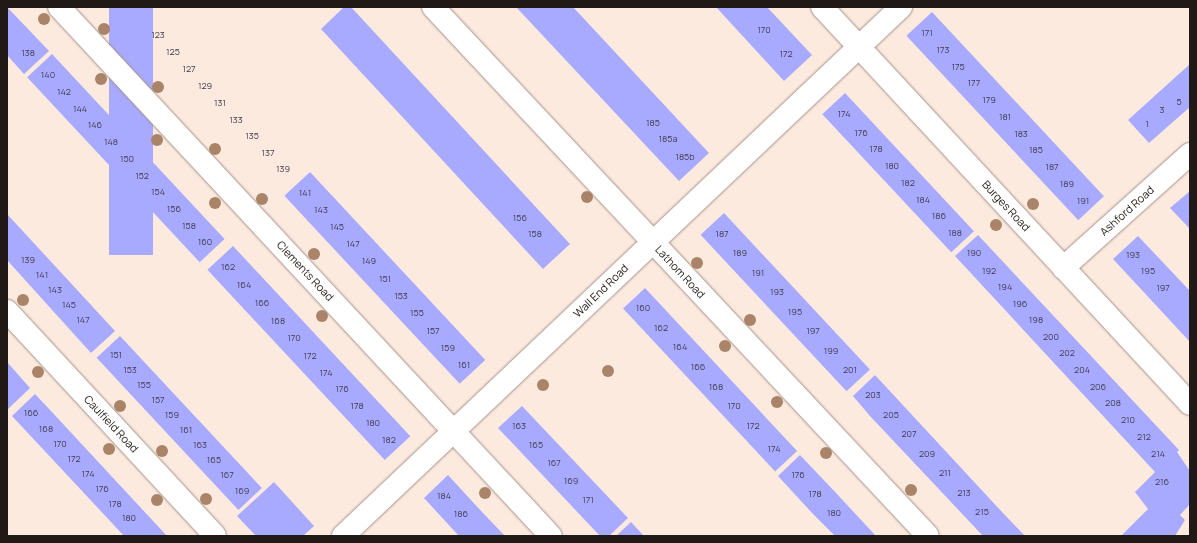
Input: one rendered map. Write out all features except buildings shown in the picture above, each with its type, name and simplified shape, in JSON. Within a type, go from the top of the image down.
[{"type":"street","name":"Clements Road","points":[[59,7],[551,536]]},
{"type":"street","name":"Lathom Road","points":[[433,7],[928,536]]},
{"type":"street","name":"Burges Road","points":[[822,7],[1190,404]]},
{"type":"street","name":"Wall End Road","points":[[343,536],[858,46],[901,7]]},
{"type":"street","name":"Ashford Road","points":[[1063,268],[1190,154]]},
{"type":"street","name":"Caulfield Road","points":[[7,311],[215,536]]}]
